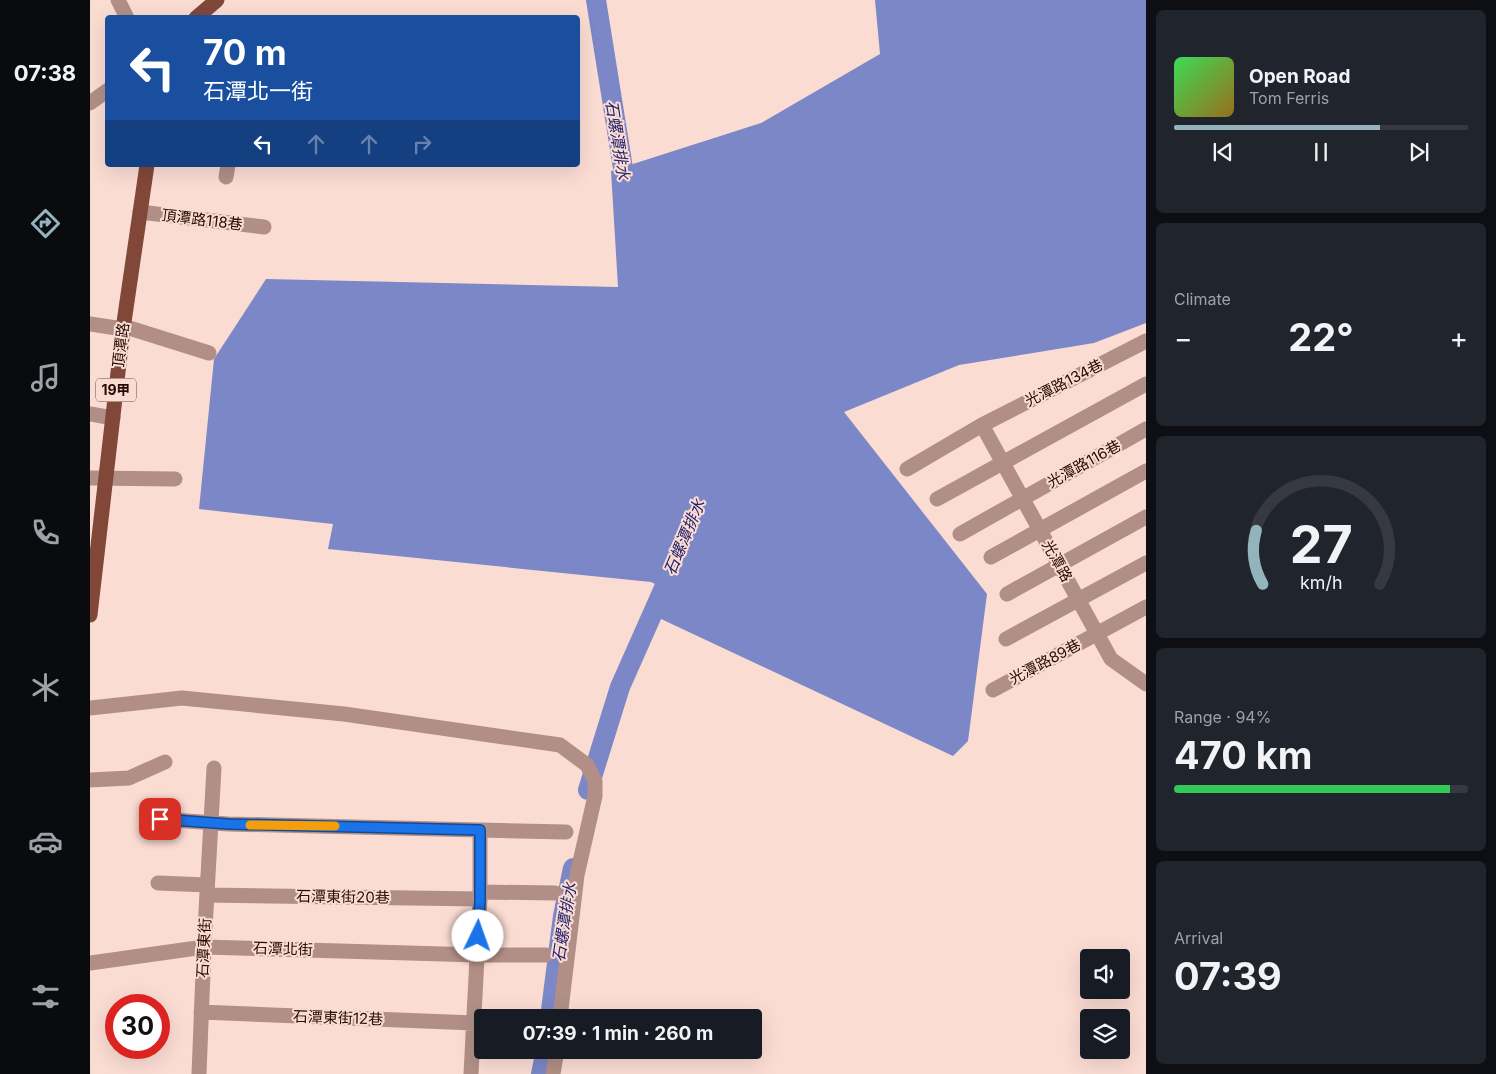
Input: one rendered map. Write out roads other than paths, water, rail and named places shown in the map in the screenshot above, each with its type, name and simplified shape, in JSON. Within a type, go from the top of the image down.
[{"type":"main road","points":[[200,15],[217,0]]},
{"type":"main road","name":"頂潭路","points":[[90,615],[123,328],[147,167]]},
{"type":"street","points":[[118,0],[126,15]]},
{"type":"street","points":[[90,103],[105,92]]},
{"type":"street","name":"頂潭路118巷","points":[[140,212],[264,227]]},
{"type":"street","points":[[90,324],[123,328],[209,353]]},
{"type":"street","name":"光潭路134巷","points":[[907,469],[982,426],[1146,341]]},
{"type":"street","points":[[937,499],[1146,384]]},
{"type":"street","points":[[90,414],[113,418]]},
{"type":"street","name":"光潭路","points":[[982,426],[1111,659],[1146,684]]},
{"type":"street","name":"光潭路116巷","points":[[960,534],[1146,429]]},
{"type":"street","points":[[991,557],[1146,471]]},
{"type":"street","points":[[90,478],[106,480],[174,479]]},
{"type":"street","points":[[1007,594],[1146,517]]},
{"type":"street","points":[[1006,639],[1146,563]]},
{"type":"street","name":"光潭路89巷","points":[[994,690],[1146,607]]},
{"type":"street","points":[[90,708],[182,698],[344,714],[560,745],[587,765],[595,781],[595,796],[577,875],[561,1009]]},
{"type":"street","points":[[90,780],[129,778],[165,762]]},
{"type":"street","name":"石潭東街","points":[[199,1074],[214,768]]},
{"type":"street","points":[[160,819],[211,823],[566,832]]},
{"type":"street","points":[[477,1009],[480,830]]},
{"type":"street","name":"石潭東街20巷","points":[[158,883],[207,890],[480,896],[555,893]]},
{"type":"street","name":"石潭北街","points":[[90,963],[204,947],[477,955],[546,955]]},
{"type":"street","name":"石潭東街12巷","points":[[201,1012],[474,1021]]},
{"type":"street","points":[[471,1074],[474,1048]]},
{"type":"street","points":[[553,1074],[556,1059]]},
{"type":"water","points":[[875,0],[1146,0],[1146,323],[1094,343],[959,365],[844,412],[987,594],[968,741],[953,756],[659,618],[670,591],[651,582],[328,549],[333,524],[199,509],[214,359],[266,279],[618,287],[611,171],[761,123],[880,54]]},
{"type":"waterway","name":"石螺潭排水","points":[[596,0],[627,193]]},
{"type":"waterway","name":"石螺潭排水","points":[[588,790],[620,687],[675,563]]},
{"type":"waterway","name":"石螺潭排水","points":[[551,1009],[563,916],[573,868]]},
{"type":"waterway","name":"石螺潭排水","points":[[541,1074],[544,1059]]}]
